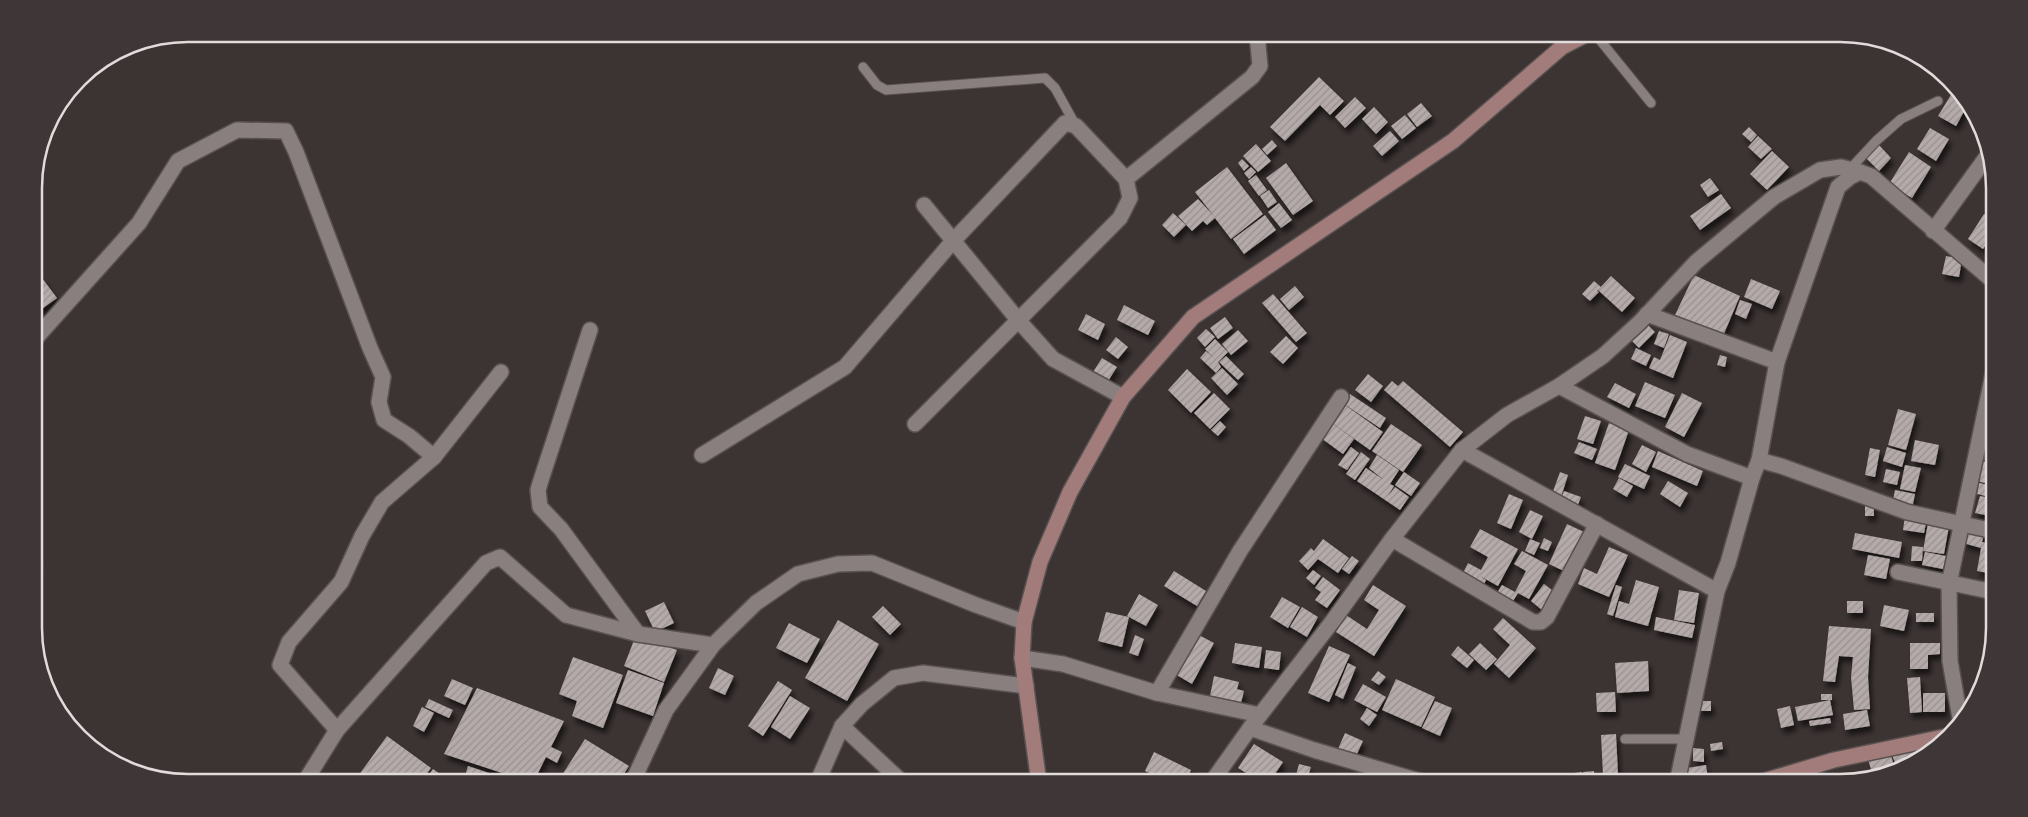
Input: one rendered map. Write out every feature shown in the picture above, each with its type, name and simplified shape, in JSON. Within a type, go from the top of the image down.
[{"type":"street","points":[[1126,179],[1252,76],[1260,66],[1258,42]]},
{"type":"street","points":[[1037,774],[1022,658],[1024,622],[1040,562],[1070,492],[1123,397],[1193,317],[1453,140],[1562,47],[1572,42]]},
{"type":"street","points":[[702,455],[845,367],[953,241],[1065,123],[1076,126],[1126,179],[1130,198],[1120,218],[915,424]]},
{"type":"street","points":[[43,330],[139,223],[178,161],[237,130],[286,131],[296,152],[370,348],[383,376],[379,402],[384,420],[409,436],[434,457]]},
{"type":"street","points":[[1933,230],[1983,163]]},
{"type":"street","points":[[1217,774],[1392,539],[1462,450],[1507,415],[1560,386],[1603,356],[1647,314],[1696,262],[1774,197],[1820,170],[1841,167],[1855,170],[1871,176],[1986,275]]},
{"type":"street","points":[[1679,774],[1717,591],[1728,563],[1752,478],[1759,460],[1777,362],[1838,188],[1855,170]]},
{"type":"street","points":[[924,205],[1019,321],[1053,359],[1123,397]]},
{"type":"street","points":[[1647,314],[1777,362]]},
{"type":"street","points":[[590,330],[540,480],[538,490],[540,507],[561,528],[638,634]]},
{"type":"street","points":[[337,730],[280,665],[289,642],[341,582],[362,536],[382,502],[434,457],[501,372]]},
{"type":"street","points":[[1560,386],[1687,454],[1752,478]]},
{"type":"street","points":[[1157,693],[1240,550],[1341,397]]},
{"type":"street","points":[[1959,712],[1950,661],[1949,584],[1986,423]]},
{"type":"street","points":[[1462,450],[1717,591]]},
{"type":"street","points":[[1759,460],[1781,466],[1907,512],[1986,529]]},
{"type":"street","points":[[1392,539],[1533,622],[1541,622],[1547,617],[1597,524]]},
{"type":"street","points":[[310,774],[337,730],[486,563],[500,557],[566,615],[638,634],[713,645]]},
{"type":"street","points":[[636,774],[666,710],[713,645],[756,602],[798,574],[838,564],[872,563],[976,605],[1024,622]]},
{"type":"street","points":[[1898,572],[1986,591]]},
{"type":"street","points":[[1022,658],[1062,664],[1157,693],[1260,715]]},
{"type":"street","points":[[821,774],[842,726],[862,704],[894,678],[923,673],[1026,686]]},
{"type":"street","points":[[842,726],[893,774]]},
{"type":"street","points":[[1250,728],[1314,750],[1395,774]]},
{"type":"street","points":[[1787,774],[1834,760],[1934,739]]},
{"type":"lane","points":[[1601,42],[1651,103]]},
{"type":"lane","points":[[863,67],[877,85],[886,90],[1045,78],[1055,88],[1076,126]]},
{"type":"lane","points":[[1855,170],[1876,141],[1901,119],[1938,100]]},
{"type":"lane","points":[[1625,739],[1686,739]]},
{"type":"building","points":[[1319,77],[1344,101],[1330,115],[1320,105],[1285,141],[1270,127]]},
{"type":"building","points":[[1951,95],[1964,112],[1956,126],[1938,116]]},
{"type":"building","points":[[1355,97],[1366,108],[1345,128],[1335,117]]},
{"type":"building","points":[[1421,103],[1432,116],[1417,127],[1407,114]]},
{"type":"building","points":[[1374,107],[1388,122],[1376,134],[1362,119]]},
{"type":"building","points":[[1405,115],[1416,128],[1402,139],[1391,126]]},
{"type":"building","points":[[1749,127],[1757,135],[1751,142],[1742,134]]},
{"type":"building","points":[[1930,128],[1949,139],[1936,161],[1917,149]]},
{"type":"building","points":[[1390,131],[1399,141],[1382,156],[1373,146]]},
{"type":"building","points":[[1758,136],[1772,149],[1761,159],[1748,147]]},
{"type":"building","points":[[1272,140],[1277,146],[1267,155],[1262,149]]},
{"type":"building","points":[[1256,144],[1271,161],[1258,172],[1243,156]]},
{"type":"building","points":[[1879,145],[1891,158],[1879,171],[1866,158]]},
{"type":"building","points":[[1772,151],[1789,167],[1767,190],[1750,174]]},
{"type":"building","points":[[1909,152],[1931,167],[1912,198],[1889,184]]},
{"type":"building","points":[[1242,159],[1249,166],[1244,171],[1238,163]]},
{"type":"building","points":[[1286,163],[1313,201],[1293,215],[1266,178]]},
{"type":"building","points":[[1227,167],[1263,214],[1231,239],[1215,218],[1207,225],[1203,221],[1192,231],[1178,216],[1198,199],[1214,216],[1195,192]]},
{"type":"building","points":[[1251,167],[1256,172],[1249,179],[1244,173]]},
{"type":"building","points":[[1256,175],[1267,190],[1259,196],[1248,181]]},
{"type":"building","points":[[1710,178],[1719,190],[1708,197],[1700,185]]},
{"type":"building","points":[[1269,190],[1277,202],[1268,208],[1260,196]]},
{"type":"building","points":[[1721,194],[1731,208],[1700,230],[1690,216]]},
{"type":"building","points":[[1279,203],[1292,220],[1281,228],[1268,212]]},
{"type":"building","points":[[1173,213],[1186,225],[1174,237],[1162,225]]},
{"type":"building","points":[[1984,214],[1986,215],[1986,244],[1983,249],[1968,239]]},
{"type":"building","points":[[1265,215],[1276,230],[1244,254],[1233,239]]},
{"type":"building","points":[[1946,256],[1962,259],[1959,277],[1942,274]]},
{"type":"building","points":[[1694,275],[1740,296],[1723,336],[1675,315]]},
{"type":"building","points":[[1611,276],[1635,298],[1622,312],[1598,290]]},
{"type":"building","points":[[43,279],[57,298],[43,308]]},
{"type":"building","points":[[1751,279],[1780,291],[1772,309],[1744,297]]},
{"type":"building","points":[[1594,281],[1601,287],[1597,291],[1599,292],[1590,301],[1582,294]]},
{"type":"building","points":[[1295,286],[1304,297],[1289,310],[1280,299]]},
{"type":"building","points":[[1273,294],[1307,333],[1296,342],[1262,303]]},
{"type":"building","points":[[1740,300],[1752,304],[1746,319],[1735,314]]},
{"type":"building","points":[[1124,305],[1155,321],[1148,335],[1117,320]]},
{"type":"building","points":[[1086,314],[1105,324],[1098,340],[1078,330]]},
{"type":"building","points":[[1225,317],[1233,328],[1218,339],[1210,328]]},
{"type":"building","points":[[1645,322],[1655,332],[1639,348],[1629,338]]},
{"type":"building","points":[[1206,329],[1215,337],[1205,347],[1197,338]]},
{"type":"building","points":[[1238,330],[1248,341],[1231,355],[1222,344]]},
{"type":"building","points":[[1659,331],[1669,334],[1664,348],[1654,344]]},
{"type":"building","points":[[1670,335],[1687,342],[1673,378],[1649,368],[1654,357],[1660,360]]},
{"type":"building","points":[[1286,336],[1298,348],[1283,364],[1270,352]]},
{"type":"building","points":[[1116,337],[1128,347],[1118,359],[1106,350]]},
{"type":"building","points":[[1215,339],[1228,352],[1218,362],[1221,367],[1216,373],[1200,358],[1206,351],[1215,359],[1205,349]]},
{"type":"building","points":[[1636,348],[1651,355],[1646,366],[1631,359]]},
{"type":"building","points":[[1720,355],[1727,357],[1725,367],[1717,365]]},
{"type":"building","points":[[1226,356],[1244,374],[1238,380],[1219,362]]},
{"type":"building","points":[[1102,358],[1117,367],[1108,381],[1093,372]]},
{"type":"building","points":[[1222,368],[1238,384],[1227,395],[1211,378]]},
{"type":"building","points":[[1187,369],[1211,392],[1191,413],[1168,390]]},
{"type":"building","points":[[1368,374],[1383,386],[1371,402],[1355,390]]},
{"type":"building","points":[[1392,381],[1398,386],[1403,381],[1463,432],[1450,447],[1384,390]]},
{"type":"building","points":[[1645,382],[1675,395],[1665,418],[1635,406]]},
{"type":"building","points":[[1615,383],[1636,394],[1629,408],[1607,397]]},
{"type":"building","points":[[1214,393],[1230,409],[1210,429],[1194,413]]},
{"type":"building","points":[[1682,393],[1702,403],[1684,437],[1665,427]]},
{"type":"building","points":[[1350,394],[1386,418],[1380,428],[1344,404]]},
{"type":"building","points":[[1345,405],[1383,432],[1370,450],[1332,423]]},
{"type":"building","points":[[1898,409],[1916,414],[1906,450],[1888,445]]},
{"type":"building","points":[[1585,416],[1601,421],[1593,444],[1577,439]]},
{"type":"building","points":[[1220,421],[1226,427],[1218,436],[1211,430]]},
{"type":"building","points":[[1332,423],[1354,439],[1343,454],[1321,438]]},
{"type":"building","points":[[1609,423],[1629,430],[1615,470],[1595,463]]},
{"type":"building","points":[[1391,424],[1422,445],[1403,472],[1372,451]]},
{"type":"building","points":[[1915,440],[1939,445],[1935,465],[1911,461]]},
{"type":"building","points":[[1579,442],[1597,449],[1592,460],[1574,453]]},
{"type":"building","points":[[1642,445],[1656,452],[1646,472],[1632,464]]},
{"type":"building","points":[[1351,447],[1359,453],[1347,470],[1338,465]]},
{"type":"building","points":[[1887,447],[1906,453],[1902,467],[1883,461]]},
{"type":"building","points":[[1870,448],[1880,450],[1875,477],[1865,475]]},
{"type":"building","points":[[1658,451],[1703,471],[1697,486],[1652,467]]},
{"type":"building","points":[[1361,452],[1370,459],[1355,480],[1346,474]]},
{"type":"building","points":[[1377,455],[1399,470],[1390,484],[1394,486],[1388,496],[1395,487],[1409,497],[1400,510],[1357,481],[1366,468],[1384,480],[1369,468]]},
{"type":"building","points":[[1980,461],[1986,462],[1986,483],[1976,481]]},
{"type":"building","points":[[1625,464],[1650,476],[1644,489],[1618,477]]},
{"type":"building","points":[[1905,465],[1921,468],[1915,492],[1900,489]]},
{"type":"building","points":[[1886,469],[1900,472],[1897,485],[1883,482]]},
{"type":"building","points":[[1404,472],[1420,483],[1411,496],[1395,485]]},
{"type":"building","points":[[1560,472],[1568,475],[1561,497],[1552,494]]},
{"type":"building","points":[[1619,478],[1633,486],[1627,497],[1613,489]]},
{"type":"building","points":[[1668,481],[1688,493],[1680,507],[1660,494]]},
{"type":"building","points":[[1979,483],[1986,484],[1986,496],[1977,494]]},
{"type":"building","points":[[1895,490],[1915,494],[1912,509],[1892,505]]},
{"type":"building","points":[[1564,491],[1581,497],[1577,507],[1560,501]]},
{"type":"building","points":[[1509,494],[1523,500],[1511,529],[1497,523]]},
{"type":"building","points":[[1980,496],[1986,497],[1986,515],[1975,513]]},
{"type":"building","points":[[1865,504],[1874,504],[1874,516],[1865,516]]},
{"type":"building","points":[[1530,510],[1543,516],[1532,539],[1519,532]]},
{"type":"building","points":[[1905,516],[1927,519],[1924,533],[1903,530]]},
{"type":"building","points":[[1928,523],[1949,526],[1944,554],[1923,551]]},
{"type":"building","points":[[1567,524],[1584,532],[1566,572],[1549,564]]},
{"type":"building","points":[[1967,527],[1985,531],[1982,542],[1986,543],[1986,573],[1977,571],[1981,548],[1963,543]]},
{"type":"building","points":[[1480,529],[1518,549],[1498,586],[1480,576],[1486,580],[1484,584],[1463,573],[1468,563],[1481,570],[1488,557],[1470,547]]},
{"type":"building","points":[[1855,533],[1902,542],[1899,558],[1852,549]]},
{"type":"building","points":[[1544,538],[1552,542],[1548,551],[1540,548]]},
{"type":"building","points":[[1323,539],[1349,558],[1338,573],[1318,559],[1308,570],[1299,561],[1311,548],[1314,551]]},
{"type":"building","points":[[1530,539],[1540,543],[1534,555],[1525,551]]},
{"type":"building","points":[[1912,546],[1923,547],[1922,561],[1911,561]]},
{"type":"building","points":[[1609,547],[1628,555],[1609,597],[1578,584],[1584,568],[1597,574]]},
{"type":"building","points":[[1522,551],[1548,565],[1529,599],[1518,593],[1513,601],[1497,593],[1502,585],[1515,592],[1526,571],[1514,564]]},
{"type":"building","points":[[1925,552],[1946,556],[1943,569],[1922,565]]},
{"type":"building","points":[[1868,555],[1890,559],[1886,579],[1864,575]]},
{"type":"building","points":[[1352,556],[1359,561],[1349,574],[1342,569]]},
{"type":"building","points":[[1313,570],[1321,576],[1314,585],[1306,578]]},
{"type":"building","points":[[1174,571],[1206,591],[1197,606],[1164,586]]},
{"type":"building","points":[[1323,577],[1340,590],[1327,608],[1315,600],[1321,592],[1315,588]]},
{"type":"building","points":[[1636,580],[1659,587],[1648,626],[1615,617],[1619,601],[1629,604]]},
{"type":"building","points":[[1544,584],[1556,593],[1542,610],[1531,601]]},
{"type":"building","points":[[1373,585],[1406,606],[1374,656],[1336,632],[1346,615],[1367,629],[1379,610],[1364,600]]},
{"type":"building","points":[[1616,585],[1622,587],[1613,616],[1607,614]]},
{"type":"building","points":[[1679,590],[1699,593],[1694,623],[1674,620]]},
{"type":"building","points":[[1139,594],[1158,605],[1146,626],[1127,616]]},
{"type":"building","points":[[1282,597],[1300,607],[1288,628],[1270,617]]},
{"type":"building","points":[[1847,601],[1863,601],[1863,613],[1847,613]]},
{"type":"building","points":[[664,602],[674,623],[655,632],[645,611]]},
{"type":"building","points":[[1884,605],[1909,610],[1904,631],[1880,626]]},
{"type":"building","points":[[883,606],[901,624],[890,635],[872,617]]},
{"type":"building","points":[[1302,607],[1318,617],[1307,637],[1290,627]]},
{"type":"building","points":[[1106,612],[1129,617],[1122,647],[1098,641]]},
{"type":"building","points":[[1916,613],[1934,613],[1934,622],[1916,622]]},
{"type":"building","points":[[1656,617],[1695,625],[1692,638],[1654,630]]},
{"type":"building","points":[[1503,618],[1536,648],[1509,678],[1494,664],[1510,645],[1493,629]]},
{"type":"building","points":[[838,620],[879,644],[847,701],[805,678]]},
{"type":"building","points":[[789,623],[820,639],[807,663],[776,648]]},
{"type":"building","points":[[1829,626],[1871,629],[1868,677],[1870,709],[1854,710],[1851,677],[1853,657],[1839,656],[1835,682],[1823,681]]},
{"type":"building","points":[[1197,634],[1214,643],[1192,684],[1175,674]]},
{"type":"building","points":[[636,635],[677,650],[664,682],[624,666]]},
{"type":"building","points":[[1135,635],[1144,639],[1138,656],[1129,653]]},
{"type":"building","points":[[1235,643],[1262,647],[1259,668],[1232,663]]},
{"type":"building","points":[[1480,643],[1497,659],[1486,670],[1469,654]]},
{"type":"building","points":[[1910,643],[1940,643],[1940,654],[1928,655],[1928,669],[1910,669]]},
{"type":"building","points":[[1329,646],[1350,655],[1329,702],[1308,693]]},
{"type":"building","points":[[1458,646],[1474,660],[1467,668],[1451,655]]},
{"type":"building","points":[[1266,650],[1281,652],[1279,670],[1264,668]]},
{"type":"building","points":[[573,657],[623,675],[603,728],[572,716],[577,701],[559,694]]},
{"type":"building","points":[[1648,661],[1649,691],[1617,693],[1615,663]]},
{"type":"building","points":[[1348,663],[1356,667],[1343,699],[1335,695]]},
{"type":"building","points":[[718,668],[734,676],[725,695],[709,688]]},
{"type":"building","points":[[628,670],[664,683],[653,716],[616,703]]},
{"type":"building","points":[[1378,671],[1386,677],[1379,685],[1371,680]]},
{"type":"building","points":[[1214,676],[1239,682],[1237,689],[1244,691],[1241,703],[1210,696]]},
{"type":"building","points":[[1920,677],[1922,712],[1910,713],[1907,678]]},
{"type":"building","points":[[452,679],[473,688],[465,705],[444,696]]},
{"type":"building","points":[[1396,679],[1435,697],[1421,727],[1382,710]]},
{"type":"building","points":[[778,681],[792,690],[763,736],[748,726]]},
{"type":"building","points":[[1363,684],[1386,697],[1377,712],[1354,700]]},
{"type":"building","points":[[477,688],[564,721],[551,747],[562,752],[557,763],[546,757],[538,774],[505,774],[444,754]]},
{"type":"building","points":[[1615,692],[1616,712],[1597,712],[1596,693]]},
{"type":"building","points":[[1923,693],[1945,693],[1945,712],[1923,712]]},
{"type":"building","points":[[1821,694],[1832,694],[1832,700],[1821,700]]},
{"type":"building","points":[[790,696],[810,708],[790,739],[771,727]]},
{"type":"building","points":[[429,699],[453,710],[449,718],[425,707]]},
{"type":"building","points":[[1830,700],[1833,715],[1798,721],[1795,707]]},
{"type":"building","points":[[1435,701],[1452,708],[1440,736],[1422,728]]},
{"type":"building","points":[[1698,701],[1711,701],[1711,711],[1698,711]]},
{"type":"building","points":[[1790,706],[1794,725],[1781,728],[1777,709]]},
{"type":"building","points":[[422,707],[434,713],[424,732],[413,726]]},
{"type":"building","points":[[1367,708],[1377,715],[1369,726],[1360,719]]},
{"type":"building","points":[[1867,710],[1870,726],[1845,730],[1843,714]]},
{"type":"building","points":[[1830,718],[1831,723],[1810,726],[1809,721]]},
{"type":"building","points":[[1345,733],[1363,741],[1356,756],[1338,749]]},
{"type":"building","points":[[1616,734],[1618,774],[1603,774],[1601,735]]},
{"type":"building","points":[[387,736],[431,768],[427,774],[360,774]]},
{"type":"building","points":[[585,739],[629,766],[624,774],[563,774]]},
{"type":"building","points":[[1932,741],[1920,749],[1919,745]]},
{"type":"building","points":[[1722,742],[1723,749],[1711,751],[1710,744]]},
{"type":"building","points":[[1254,744],[1283,762],[1275,774],[1248,774],[1238,768]]},
{"type":"building","points":[[1917,746],[1919,751],[1895,763],[1892,755]]},
{"type":"building","points":[[1693,748],[1704,749],[1704,762],[1693,761]]},
{"type":"building","points":[[1154,752],[1191,770],[1189,774],[1151,774],[1145,771]]},
{"type":"building","points":[[1890,753],[1894,764],[1872,771],[1868,760]]},
{"type":"building","points":[[1299,764],[1311,767],[1309,774],[1296,774]]},
{"type":"building","points":[[1706,765],[1707,774],[1688,774],[1687,768]]},
{"type":"building","points":[[468,766],[492,774],[466,774]]},
{"type":"building","points":[[433,769],[440,774],[429,774]]},
{"type":"building","points":[[1594,771],[1594,774],[1583,774],[1583,772]]},
{"type":"building","points":[[1818,771],[1818,774],[1805,774]]},
{"type":"building","points":[[1582,772],[1582,774],[1566,774]]}]
